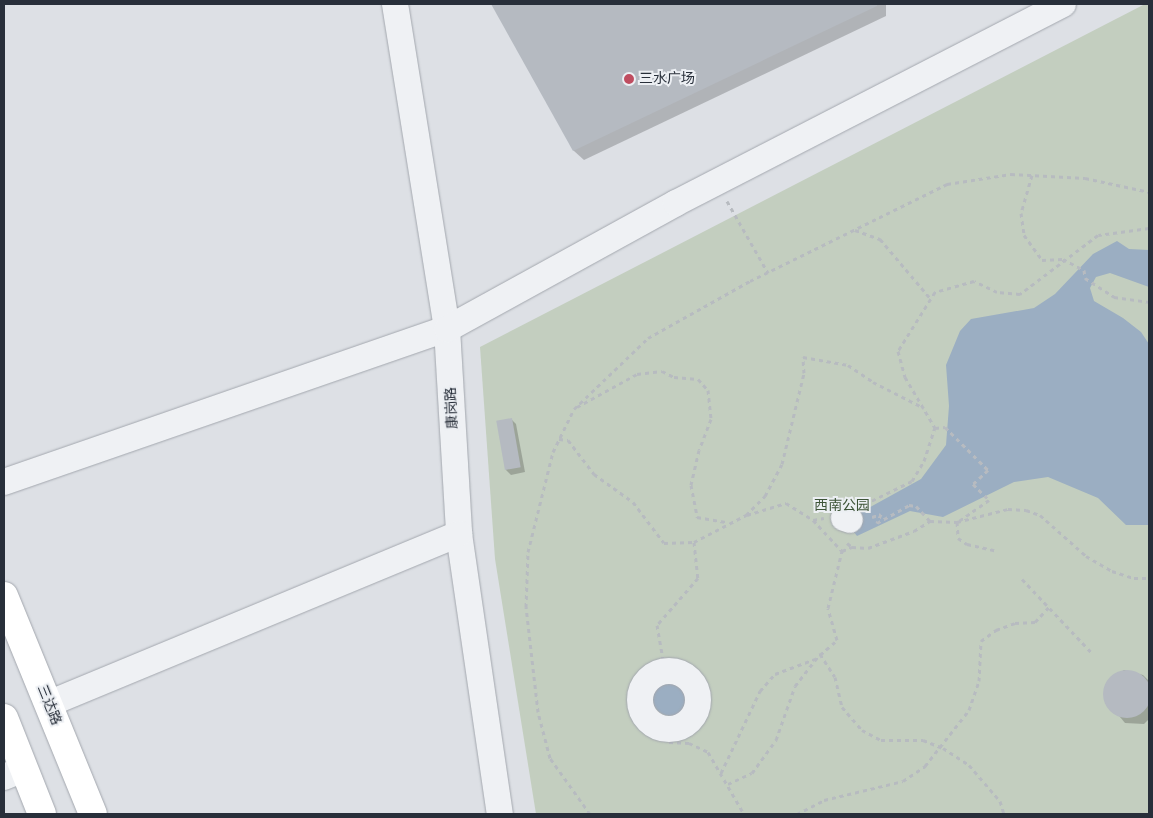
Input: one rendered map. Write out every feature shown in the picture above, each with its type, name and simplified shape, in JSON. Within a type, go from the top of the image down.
[{"type":"main road","name":"三达路","points":[[4,596],[93,814]]},
{"type":"main road","points":[[4,718],[14,773],[42,814]]},
{"type":"street","name":"康岗路","points":[[395,4],[447,328],[460,534],[500,814]]},
{"type":"street","points":[[4,482],[447,328],[716,182],[1063,4]]},
{"type":"street","points":[[48,704],[460,534]]},
{"type":"street","points":[[676,671],[693,683],[698,704],[685,724],[663,728],[644,715],[641,693],[654,674],[676,671]]},
{"type":"path","points":[[590,814],[550,758],[538,712],[526,607],[528,552],[559,439],[574,409],[648,338],[768,273],[947,184],[984,176],[1032,175],[1085,178],[1149,192]]},
{"type":"path","points":[[1032,175],[1021,213],[1024,235],[1042,260],[1063,258],[1084,270],[1085,278],[1114,296],[1149,302]]},
{"type":"path","points":[[716,182],[768,273]]},
{"type":"path","points":[[852,547],[843,540],[840,525],[847,517],[912,481],[924,461],[935,428],[925,408],[905,377],[898,351],[935,292],[974,281],[997,292],[1020,294],[1063,258],[1098,235],[1149,228]]},
{"type":"path","points":[[855,230],[880,239],[930,298]]},
{"type":"path","points":[[746,515],[765,496],[782,464],[804,373],[803,357],[848,365],[873,382],[925,408]]},
{"type":"path","points":[[574,409],[637,374],[662,371],[674,378],[698,380],[708,390],[711,419],[699,450],[691,485],[697,517],[727,522]]},
{"type":"path","points":[[935,428],[945,427],[988,470],[973,484],[988,500],[957,522]]},
{"type":"path","points":[[559,439],[568,440],[594,474],[633,502],[664,543],[694,542],[727,522],[786,503],[813,520],[842,551]]},
{"type":"path","points":[[813,520],[847,517],[856,522],[881,514],[877,523],[909,505],[921,512],[930,521]]},
{"type":"path","points":[[842,551],[852,547],[868,548],[914,531],[930,521],[957,522],[1008,509],[1026,510],[1040,515],[1092,560],[1134,578],[1149,578]]},
{"type":"path","points":[[957,522],[958,538],[967,544],[994,550]]},
{"type":"path","points":[[666,671],[657,625],[698,578],[694,542]]},
{"type":"path","points":[[721,773],[760,691],[775,674],[820,654],[838,640],[828,608],[842,551]]},
{"type":"path","points":[[1022,579],[1092,653]]},
{"type":"path","points":[[797,814],[824,800],[904,781],[925,766],[943,748],[969,710],[978,681],[982,641],[996,630],[1015,623],[1035,622],[1049,608]]},
{"type":"path","points":[[820,654],[835,677],[842,707],[862,730],[881,740],[923,740],[943,748],[969,765],[1000,801],[1004,814]]},
{"type":"path","points":[[728,784],[752,773],[776,740],[795,686],[820,654]]},
{"type":"path","points":[[663,728],[669,742],[690,743],[708,752],[744,814]]},
{"type":"green space","name":"西南公园","points":[[1145,4],[1149,4],[1149,814],[536,814],[495,559],[480,347]]},
{"type":"water","points":[[1117,241],[1129,249],[1149,250],[1149,287],[1110,273],[1096,277],[1090,288],[1094,301],[1123,318],[1141,332],[1149,344],[1149,525],[1126,525],[1098,498],[1048,477],[1014,482],[943,517],[910,511],[857,536],[850,527],[854,516],[921,479],[946,445],[949,406],[946,365],[960,331],[971,319],[1034,308],[1055,294],[1093,254]]},
{"type":"water","points":[[671,678],[684,684],[690,697],[684,710],[671,716],[658,710],[652,697],[658,684]]},
{"type":"building","name":"三水广场","points":[[491,4],[877,4],[877,6],[573,151]]},
{"type":"building","points":[[512,418],[521,467],[505,470],[496,421]]},
{"type":"building","points":[[1122,670],[1132,670],[1141,674],[1147,680],[1150,685],[1150,703],[1141,714],[1132,718],[1122,718],[1113,714],[1107,708],[1103,699],[1103,689],[1107,680],[1113,674]]},
{"type":"place","name":"三水广场","points":[[629,79]]}]
